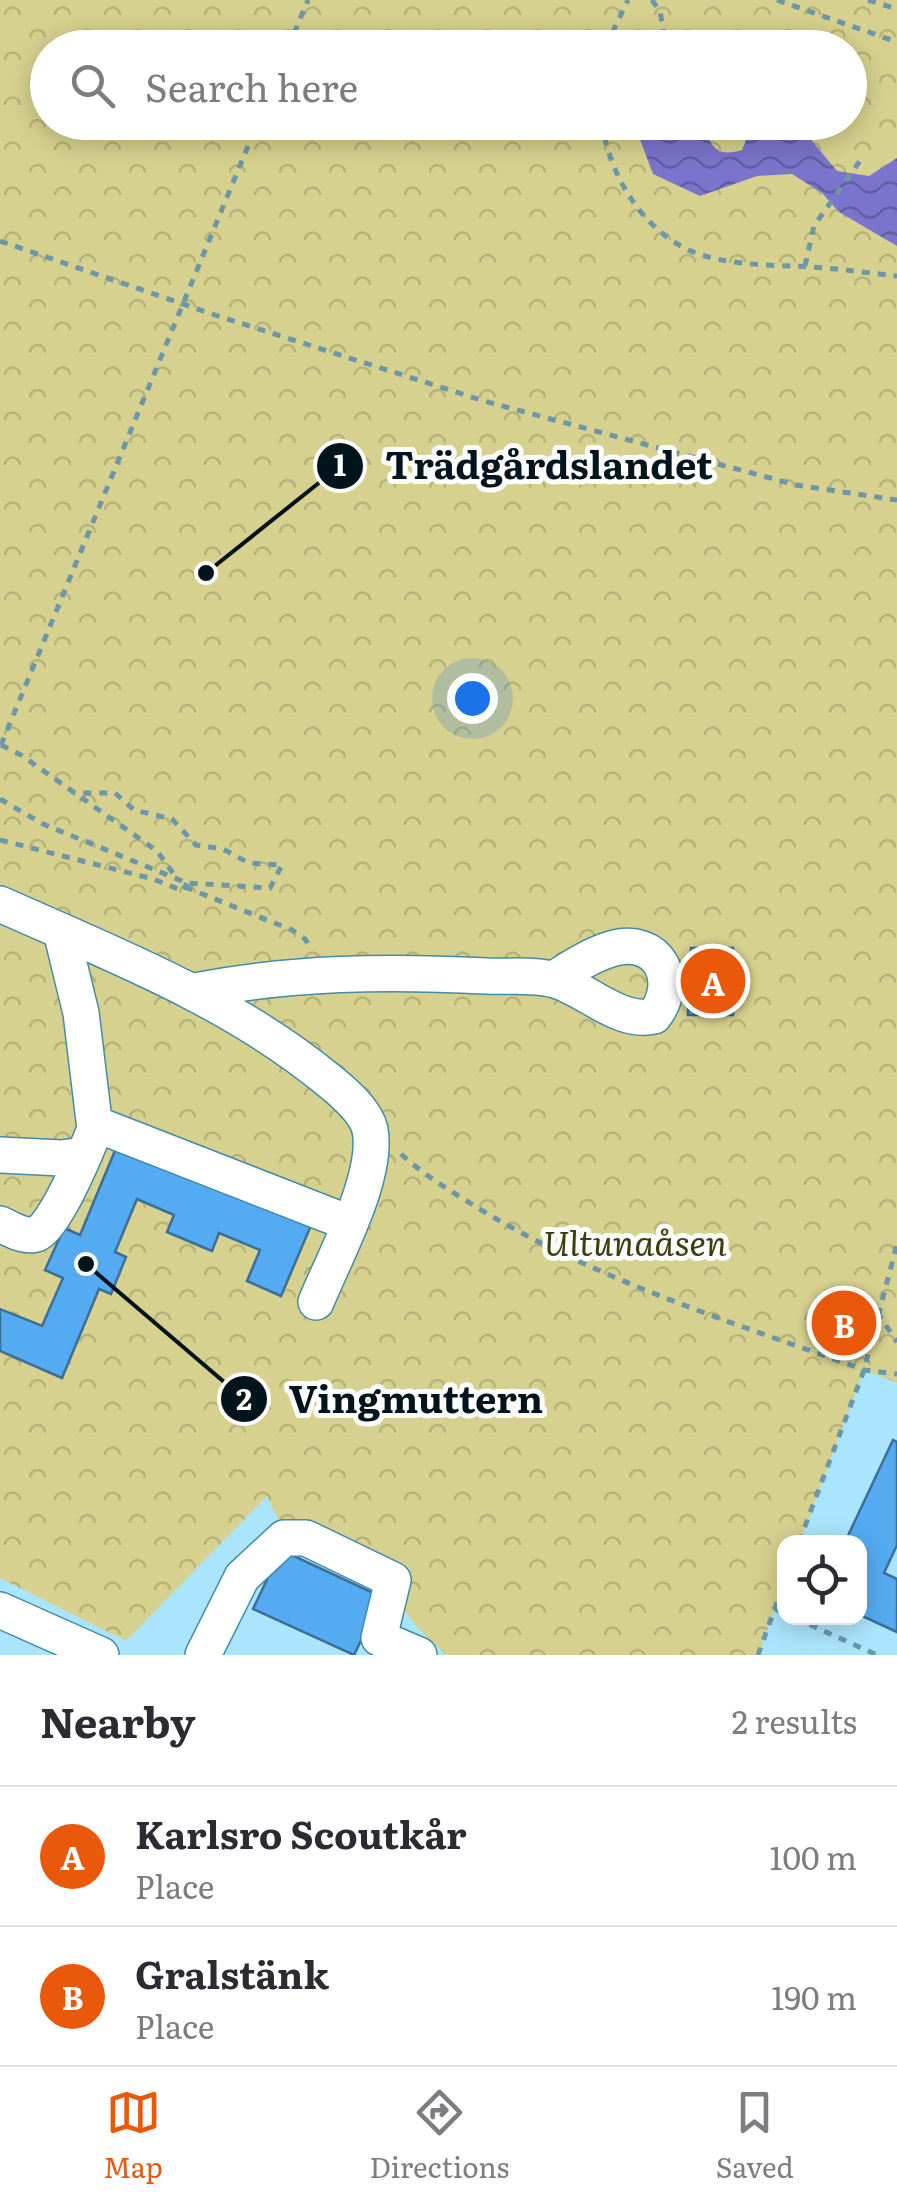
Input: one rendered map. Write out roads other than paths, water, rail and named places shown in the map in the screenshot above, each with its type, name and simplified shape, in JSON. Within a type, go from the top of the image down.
[{"type":"street","points":[[0,904],[195,991],[307,1063],[345,1094],[370,1126],[372,1152],[368,1175],[316,1302]]},
{"type":"street","points":[[0,1224],[24,1234],[35,1235],[43,1230],[90,1142],[81,1013],[60,931]]},
{"type":"street","points":[[195,991],[318,974],[401,972],[554,979]]},
{"type":"street","points":[[0,1155],[61,1158],[110,1128],[349,1222]]},
{"type":"street","points":[[203,1655],[242,1578],[284,1538],[306,1538],[393,1580],[380,1638],[419,1655]]},
{"type":"street","points":[[0,1610],[101,1655]]},
{"type":"water","points":[[640,140],[710,140],[720,151],[733,152],[742,150],[746,140],[811,140],[837,171],[869,176],[897,158],[897,246],[839,212],[822,193],[792,174],[757,176],[700,196],[653,174]]},
{"type":"place","name":"Trädgårdslandet","points":[[206,573]]},
{"type":"place","name":"Karlsro Scoutkår","points":[[713,981]]},
{"type":"place","name":"Vingmuttern","points":[[86,1264]]},
{"type":"place","name":"Gralstänk","points":[[844,1323]]},
{"type":"park label","name":"Ultunaåsen","points":[[635,1241]]}]
